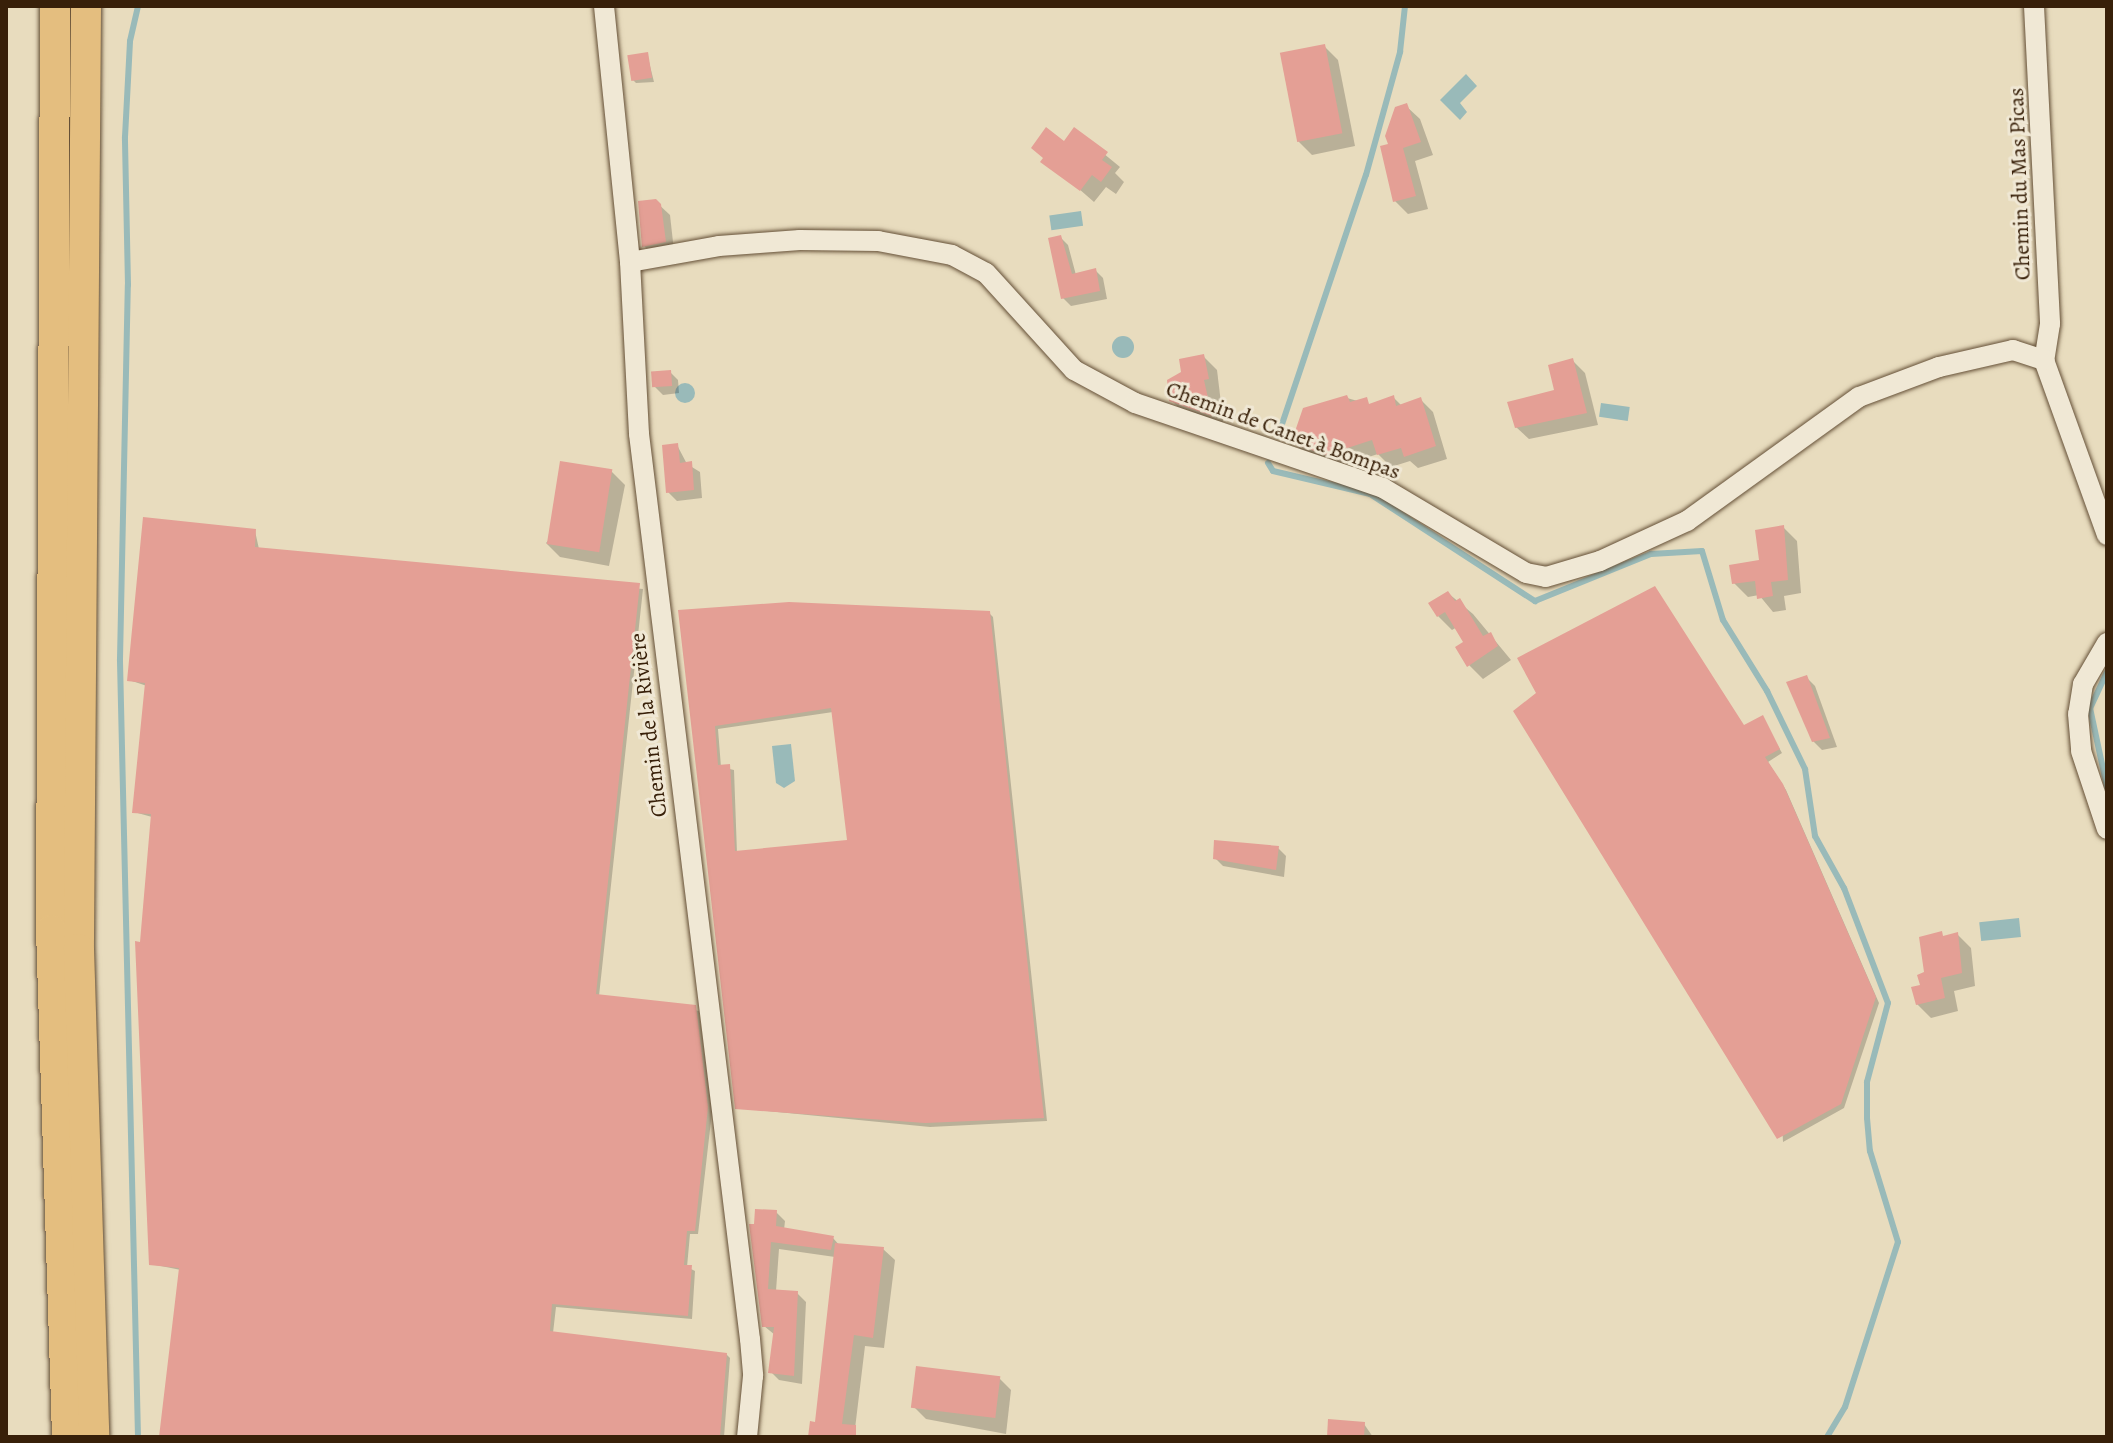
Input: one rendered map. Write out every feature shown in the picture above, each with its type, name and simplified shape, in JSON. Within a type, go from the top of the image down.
[{"type":"highway","points":[[55,6],[51,930],[67,1437]]},
{"type":"highway","points":[[86,6],[79,949],[94,1437]]},
{"type":"highway","points":[[86,51],[101,6]]},
{"type":"street","name":"Chemin de la Rivière","points":[[604,6],[630,262],[639,434],[750,1339],[753,1376],[747,1437]]},
{"type":"street","name":"Chemin du Mas Picas","points":[[2034,6],[2050,324],[2044,360]]},
{"type":"street","name":"Chemin de Canet à Bompas","points":[[630,262],[719,246],[800,240],[878,241],[952,255],[986,273],[1074,370],[1122,397],[1221,436],[1383,488],[1526,573],[1546,577],[1600,561],[1687,521],[1859,397],[1939,367],[2013,350],[2044,360]]},
{"type":"street","points":[[2044,360],[2107,535]]},
{"type":"street","points":[[2107,643],[2083,684],[2078,714],[2081,751],[2107,829]]},
{"type":"water","points":[[1466,74],[1477,86],[1460,103],[1467,112],[1460,120],[1440,100]]},
{"type":"water","points":[[1081,211],[1083,226],[1051,230],[1049,215]]},
{"type":"water","points":[[1123,336],[1131,339],[1134,347],[1131,355],[1123,358],[1115,355],[1112,347],[1115,339]]},
{"type":"water","points":[[685,383],[692,386],[695,393],[692,400],[685,403],[678,400],[675,393],[678,386]]},
{"type":"water","points":[[1601,403],[1630,407],[1628,421],[1599,417]]},
{"type":"water","points":[[791,744],[795,781],[784,788],[776,783],[772,746]]},
{"type":"water","points":[[2019,918],[2021,937],[1981,941],[1979,922]]},
{"type":"building","points":[[1325,44],[1342,133],[1297,142],[1280,53]]},
{"type":"building","points":[[648,52],[652,78],[631,81],[627,55]]},
{"type":"building","points":[[1407,103],[1421,142],[1403,148],[1416,196],[1393,202],[1380,146],[1388,144],[1385,136],[1395,107]]},
{"type":"building","points":[[1046,127],[1064,141],[1074,127],[1108,152],[1102,160],[1112,167],[1101,182],[1092,175],[1080,191],[1040,162],[1043,158],[1031,148]]},
{"type":"building","points":[[656,199],[661,204],[666,242],[642,247],[638,201]]},
{"type":"building","points":[[1061,235],[1072,274],[1096,268],[1100,291],[1061,299],[1048,238]]},
{"type":"building","points":[[1204,354],[1209,379],[1204,380],[1212,416],[1169,401],[1167,380],[1181,372],[1179,359]]},
{"type":"building","points":[[1573,358],[1587,413],[1515,428],[1507,402],[1554,390],[1548,365]]},
{"type":"building","points":[[671,370],[672,386],[652,387],[651,371]]},
{"type":"building","points":[[1347,395],[1350,402],[1367,397],[1369,404],[1394,395],[1396,406],[1421,397],[1436,446],[1404,457],[1401,448],[1377,455],[1372,440],[1326,455],[1291,443],[1303,408]]},
{"type":"building","points":[[678,443],[680,463],[692,461],[694,490],[666,493],[662,445]]},
{"type":"building","points":[[560,461],[612,469],[599,552],[547,544]]},
{"type":"building","points":[[143,517],[256,529],[255,547],[640,583],[596,994],[696,1005],[708,1107],[695,1231],[687,1231],[684,1265],[692,1265],[688,1316],[552,1304],[550,1331],[727,1353],[720,1437],[159,1437],[179,1268],[149,1265],[135,941],[140,942],[151,814],[132,813],[145,683],[127,681]]},
{"type":"building","points":[[1784,525],[1788,580],[1771,582],[1773,596],[1757,599],[1755,581],[1732,584],[1729,565],[1759,560],[1755,530]]},
{"type":"building","points":[[1655,586],[1744,725],[1763,715],[1780,749],[1765,757],[1783,784],[1876,997],[1841,1104],[1777,1139],[1513,711],[1536,693],[1517,658]]},
{"type":"building","points":[[1448,591],[1455,601],[1460,598],[1483,636],[1491,632],[1498,646],[1467,667],[1455,647],[1463,642],[1445,612],[1437,617],[1428,603]]},
{"type":"building","points":[[789,602],[990,611],[1044,1118],[925,1123],[735,1109],[678,610]],"holes":[[[831,708],[847,840],[735,851],[730,764],[718,765],[715,726]]]},
{"type":"building","points":[[1807,675],[1830,738],[1812,742],[1786,682]]},
{"type":"building","points":[[1214,840],[1279,846],[1276,870],[1213,859]]},
{"type":"building","points":[[1942,931],[1943,936],[1958,932],[1962,973],[1941,978],[1945,998],[1916,1005],[1911,987],[1920,985],[1917,975],[1924,972],[1919,937]]},
{"type":"building","points":[[755,1209],[777,1210],[776,1226],[834,1236],[831,1250],[771,1242],[768,1289],[798,1291],[794,1376],[768,1373],[774,1327],[762,1327],[749,1224],[754,1224]]},
{"type":"building","points":[[835,1243],[884,1247],[873,1338],[854,1335],[842,1424],[856,1425],[856,1437],[808,1437],[810,1421],[815,1422]]},
{"type":"building","points":[[916,1366],[1000,1376],[995,1418],[911,1408]]},
{"type":"building","points":[[1328,1419],[1365,1422],[1364,1437],[1327,1437]]},
{"type":"waterway","points":[[138,6],[130,41],[125,137],[128,285],[120,659],[138,1437]]},
{"type":"waterway","points":[[1278,436],[1366,175],[1400,52],[1405,6]]},
{"type":"waterway","points":[[1268,463],[1273,471],[1370,494],[1535,601],[1651,554],[1702,551],[1723,620],[1767,691],[1805,769],[1815,836],[1844,888],[1888,1003],[1867,1082],[1867,1118],[1870,1151],[1898,1242],[1845,1407],[1827,1437]]},
{"type":"waterway","points":[[2107,672],[2090,708],[2107,787]]}]
